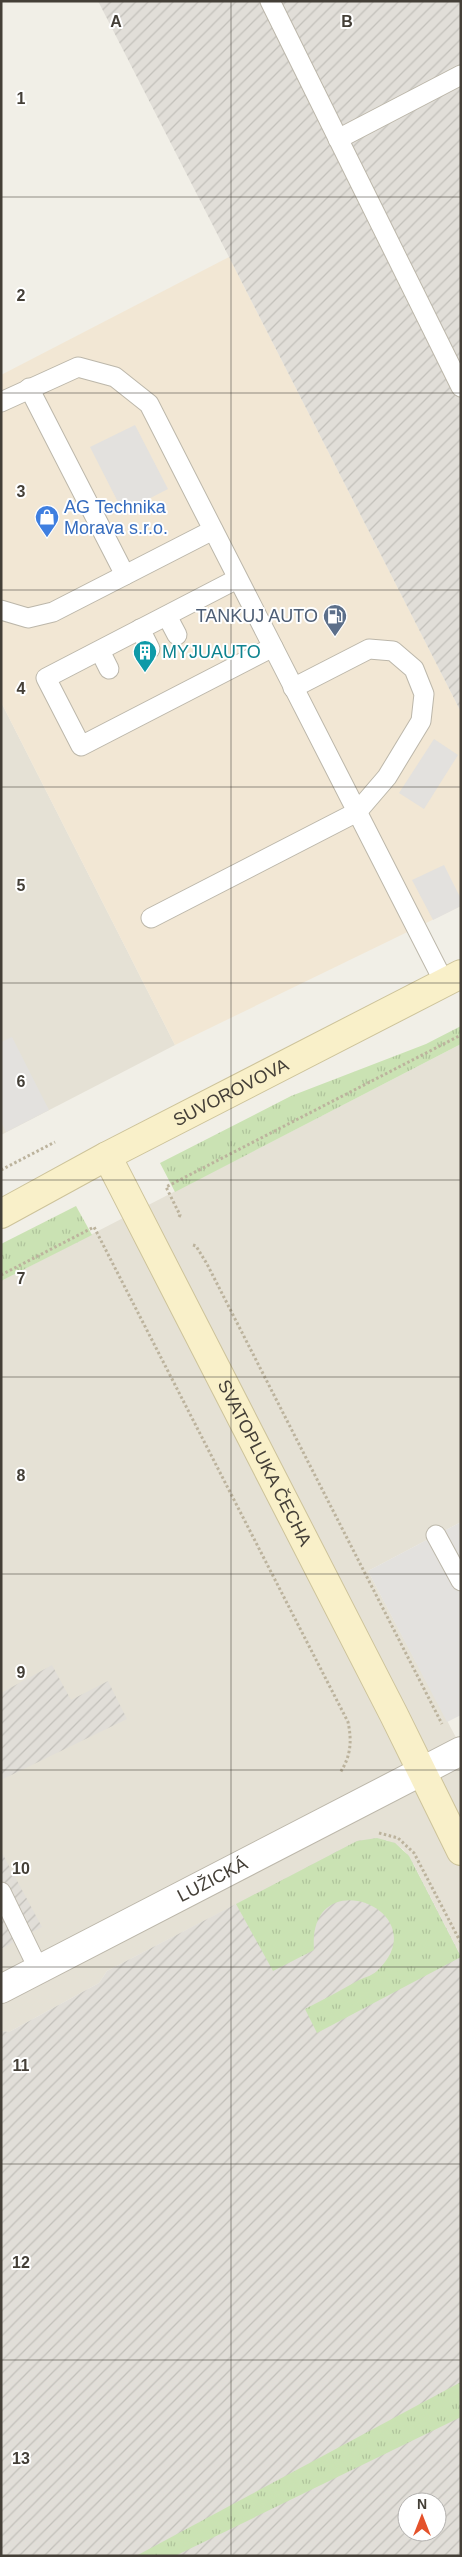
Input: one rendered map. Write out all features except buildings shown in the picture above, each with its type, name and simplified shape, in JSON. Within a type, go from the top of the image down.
[{"type":"street","name":"SUVOROVOVA","points":[[1,1214],[107,1156],[453,978]]},
{"type":"street","name":"SVATOPLUKA ČECHA","points":[[107,1156],[422,1771],[461,1852]]},
{"type":"street","points":[[422,1771],[459,1752]]},
{"type":"street","name":"LUŽICKÁ","points":[[1,1989],[422,1771]]},
{"type":"lane","points":[[270,1],[461,387]]},
{"type":"lane","points":[[338,139],[461,75]]},
{"type":"lane","points":[[1,402],[78,367],[115,377],[149,404],[357,812],[453,978]]},
{"type":"lane","points":[[29,388],[125,575]]},
{"type":"lane","points":[[1,610],[28,618],[53,612],[213,530]]},
{"type":"lane","points":[[238,578],[46,678],[82,746],[131,711],[198,677],[273,647]]},
{"type":"lane","points":[[167,616],[177,635]]},
{"type":"lane","points":[[140,629],[150,649]]},
{"type":"lane","points":[[151,918],[357,812],[387,777],[421,721],[424,694],[414,669],[393,651],[369,649],[294,688]]},
{"type":"lane","points":[[100,651],[110,669]]},
{"type":"lane","points":[[436,1535],[461,1581]]},
{"type":"lane","points":[[1,1892],[39,1970]]},
{"type":"path","points":[[182,1224],[166,1187],[461,1035]]},
{"type":"path","points":[[1,1275],[94,1227],[348,1722],[352,1740],[347,1762],[337,1778]]},
{"type":"path","points":[[190,1239],[206,1264],[459,1752]]},
{"type":"path","points":[[371,1833],[398,1838],[414,1853],[461,1943]]},
{"type":"shaded area","points":[[98,1],[461,1],[461,712],[229,257]]},
{"type":"shaded area","points":[[229,257],[461,712],[461,906],[175,1045],[1,702],[1,375]]},
{"type":"shaded area","points":[[135,425],[168,489],[123,512],[90,447]]},
{"type":"shaded area","points":[[1,702],[175,1045],[1,1135]]},
{"type":"shaded area","points":[[434,739],[458,755],[424,809],[399,793]]},
{"type":"shaded area","points":[[444,865],[461,899],[461,906],[433,920],[412,880]]},
{"type":"shaded area","points":[[12,1037],[49,1110],[6,1132],[1,1122],[1,1042]]},
{"type":"shaded area","points":[[461,1044],[461,1522],[368,1571],[461,1747],[461,1956],[414,1865],[403,1849],[386,1840],[357,1842],[107,1971],[99,1983],[9,2032],[1,2031],[1,1281]]},
{"type":"shaded area","points":[[461,1522],[461,1715],[447,1722],[368,1571]]},
{"type":"shaded area","points":[[52,1665],[71,1700],[108,1681],[127,1719],[1,1780],[1,1693]]},
{"type":"shaded area","points":[[377,1838],[395,1843],[409,1856],[461,1956],[461,2556],[1,2556],[1,2031],[9,2032],[99,1983],[107,1971],[357,1841]]},
{"type":"shaded area","points":[[1,1851],[42,1927],[1,1949]]},
{"type":"green space","points":[[461,1026],[461,1044],[175,1192],[160,1163],[291,1096],[426,1044]]},
{"type":"green space","points":[[76,1206],[92,1235],[1,1281],[1,1244]]},
{"type":"green space","points":[[377,1838],[395,1843],[409,1856],[461,1957],[317,2033],[305,2009],[377,1971],[393,1948],[392,1928],[382,1913],[366,1903],[347,1900],[329,1906],[317,1922],[314,1950],[273,1971],[236,1904],[357,1841]]},
{"type":"green space","points":[[461,2382],[461,2417],[175,2556],[136,2556]]},
{"type":"place","name":"AG Technika Morava s.r.o.","points":[[47,538]]},
{"type":"place","name":"TANKUJ AUTO","points":[[335,637]]},
{"type":"place","name":"MYJUAUTO","points":[[145,673]]}]
